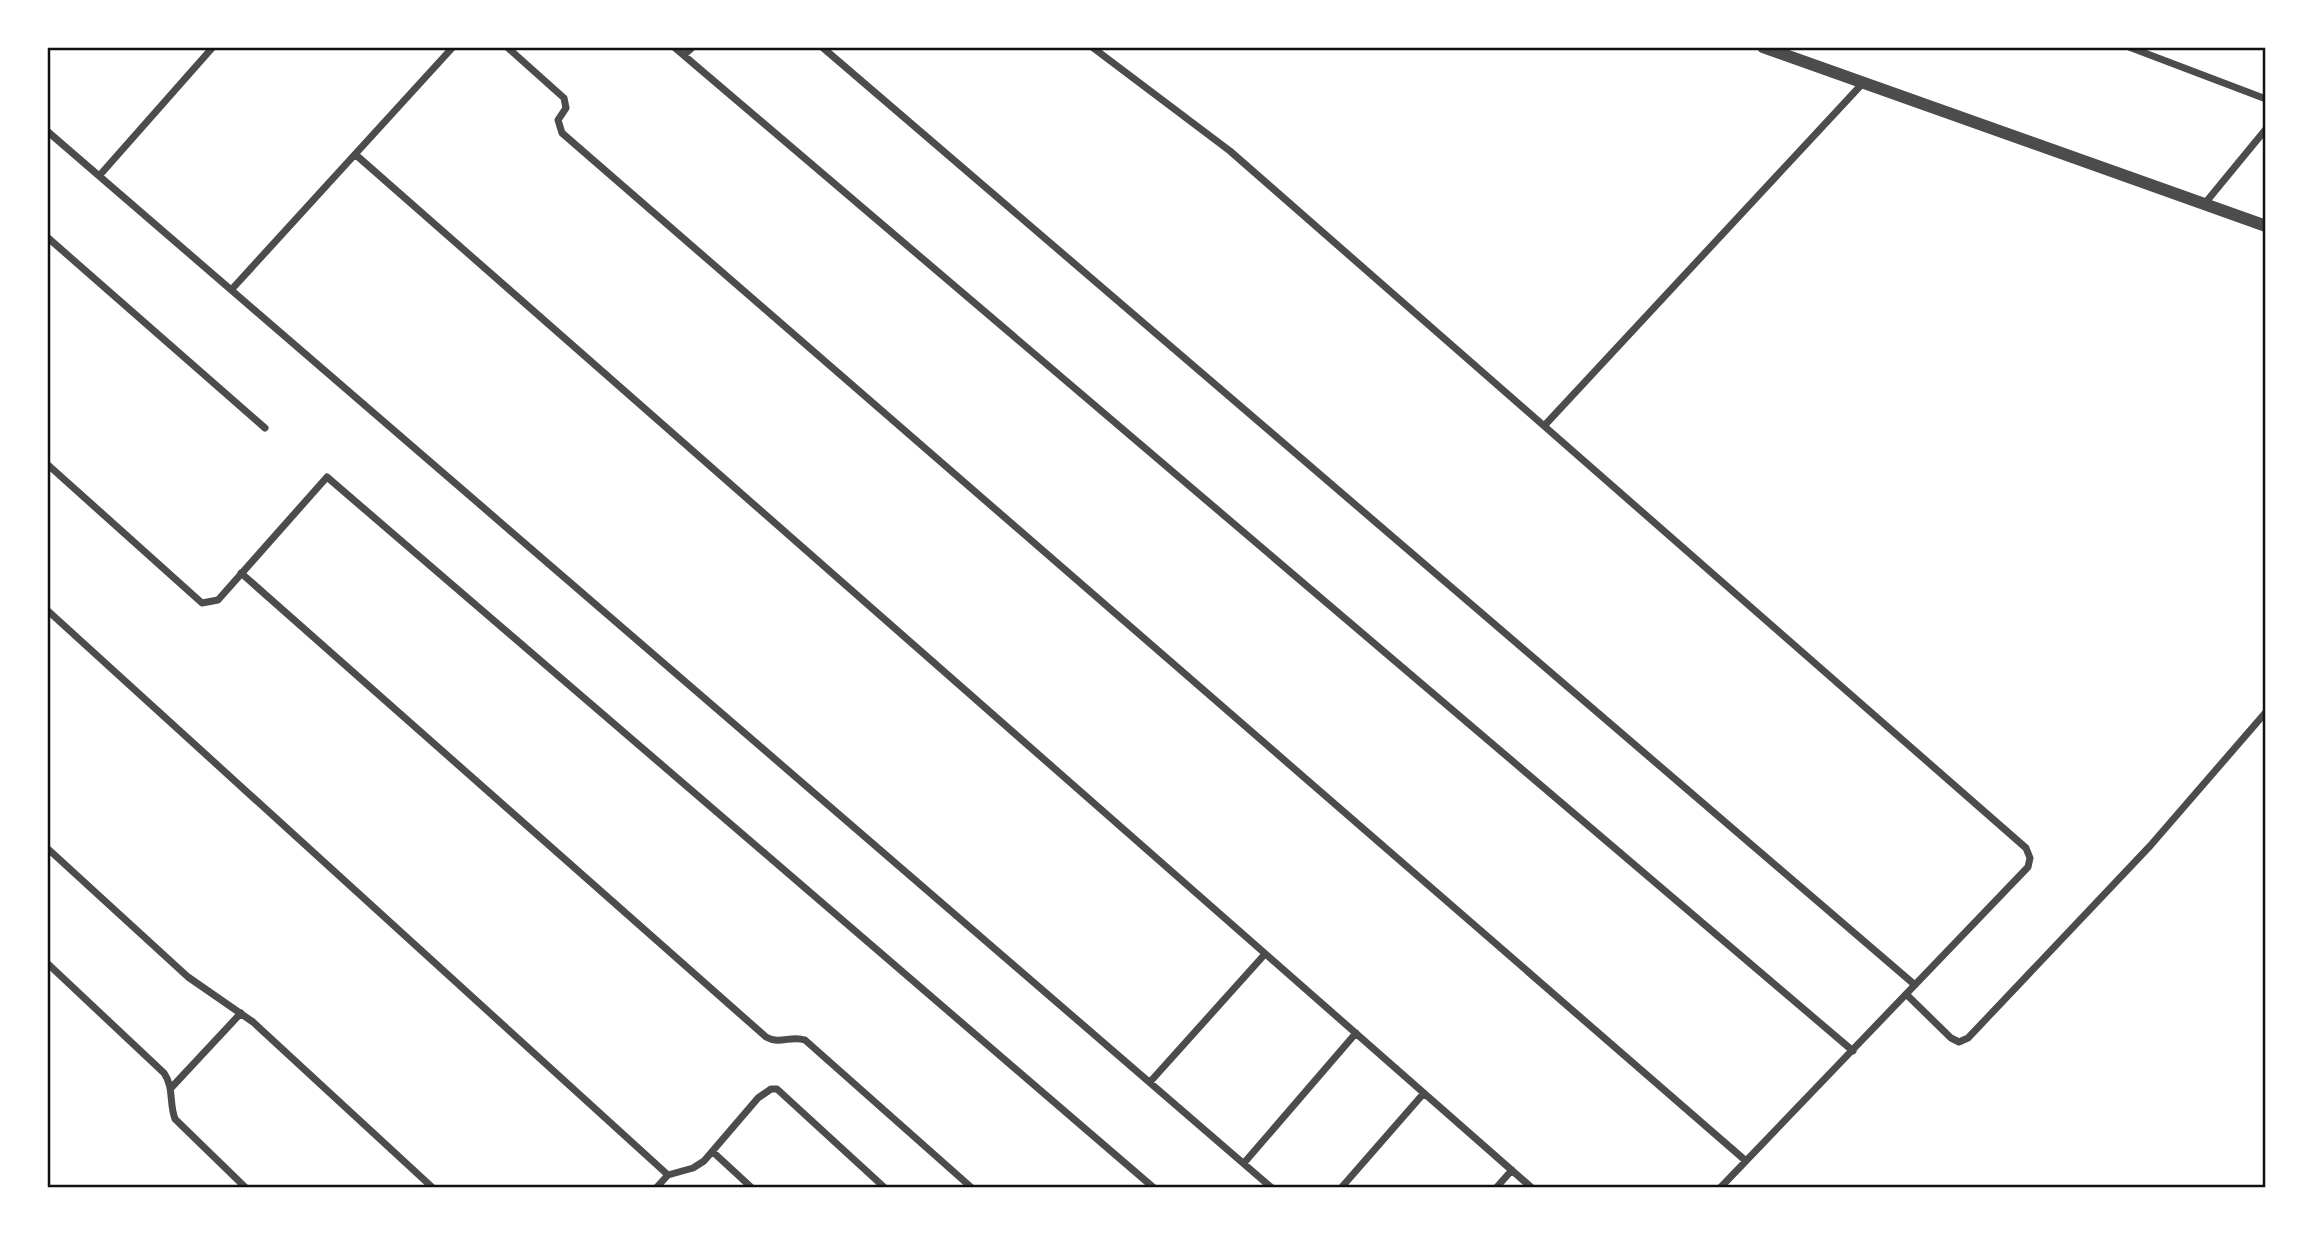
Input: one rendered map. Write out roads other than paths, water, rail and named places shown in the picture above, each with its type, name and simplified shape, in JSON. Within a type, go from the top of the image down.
[{"type":"street","points":[[99,176],[213,47]]},
{"type":"street","points":[[232,289],[453,47]]},
{"type":"street","points":[[507,47],[564,98],[566,108],[558,120],[562,133],[1746,1161]]},
{"type":"street","points":[[674,47],[1853,1051]]},
{"type":"street","points":[[684,55],[693,47]]},
{"type":"street","points":[[822,47],[1915,985]]},
{"type":"street","points":[[1092,47],[1230,151],[2026,848],[2030,858],[2028,867],[1720,1188]]},
{"type":"street","points":[[1763,47],[2206,202],[2266,226]]},
{"type":"street","points":[[2129,47],[2266,99]]},
{"type":"street","points":[[2152,56],[2159,47]]},
{"type":"street","points":[[1544,426],[1863,82]]},
{"type":"street","points":[[2206,202],[2266,129]]},
{"type":"street","points":[[47,131],[1272,1188]]},
{"type":"street","points":[[356,155],[1532,1188]]},
{"type":"street","points":[[47,237],[265,428]]},
{"type":"street","points":[[47,464],[202,603],[218,600],[327,477],[1154,1188]]},
{"type":"street","points":[[241,573],[766,1037],[780,1042],[797,1037],[805,1040],[972,1188]]},
{"type":"street","points":[[47,610],[668,1175]]},
{"type":"street","points":[[1907,995],[1951,1038],[1959,1042],[1968,1038],[2150,846],[2266,712]]},
{"type":"street","points":[[47,848],[188,977],[241,1013],[433,1188]]},
{"type":"street","points":[[1150,1082],[1265,954]]},
{"type":"street","points":[[47,963],[164,1073],[171,1088],[171,1109],[175,1119],[246,1188]]},
{"type":"street","points":[[171,1088],[241,1013]]},
{"type":"street","points":[[1244,1163],[1356,1033]]},
{"type":"street","points":[[656,1188],[668,1175],[693,1168],[713,1152],[765,1092],[777,1089],[885,1188]]},
{"type":"street","points":[[1341,1188],[1424,1093]]},
{"type":"street","points":[[713,1152],[752,1188]]},
{"type":"street","points":[[1496,1188],[1512,1170]]}]
